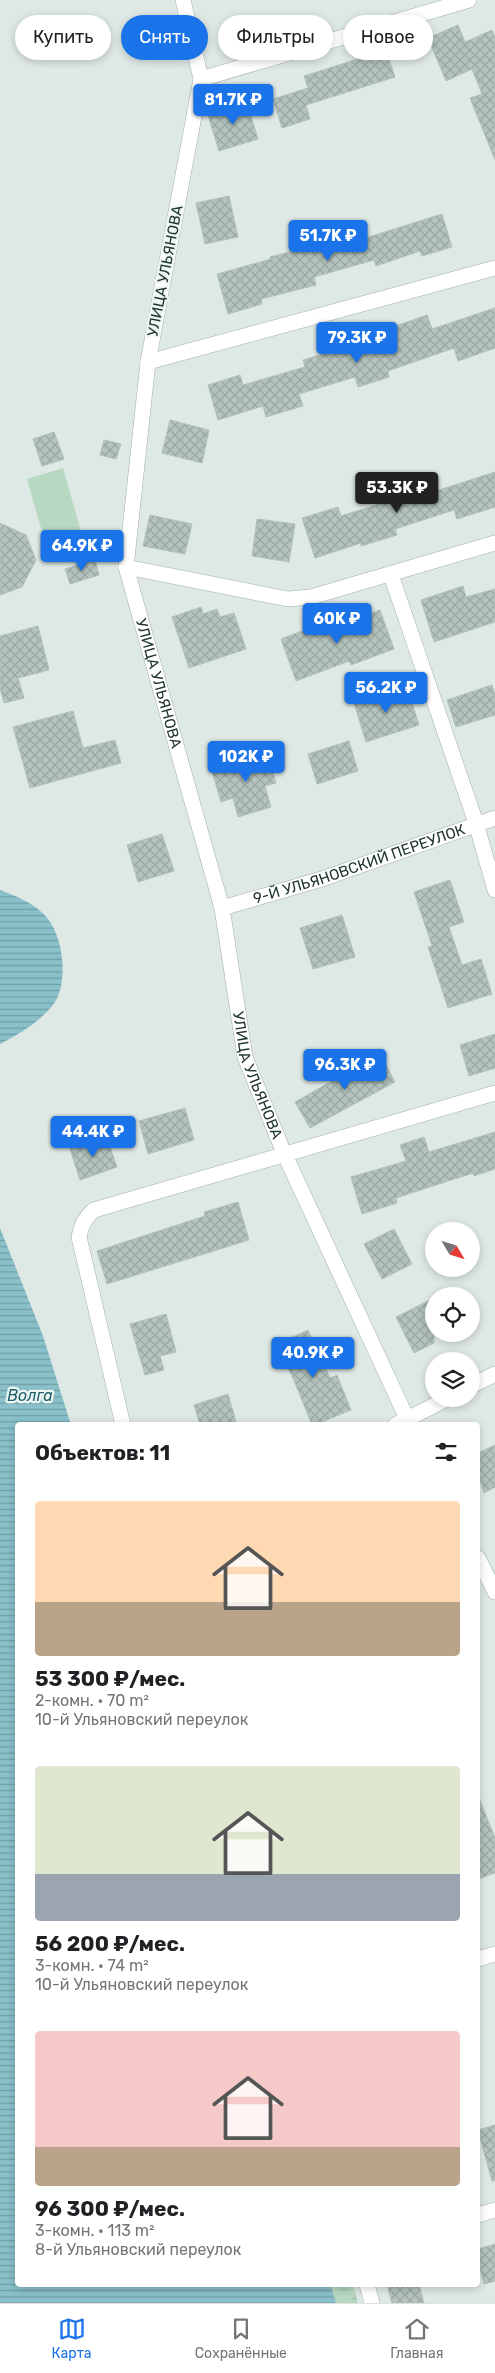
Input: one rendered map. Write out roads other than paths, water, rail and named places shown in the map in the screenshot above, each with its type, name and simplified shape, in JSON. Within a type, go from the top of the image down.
[{"type":"street","name":"УЛИЦА УЛЬЯНОВА","points":[[183,0],[201,79],[148,362],[126,567],[222,908],[245,1057],[284,1154],[404,1422]]},
{"type":"street","points":[[201,79],[469,0]]},
{"type":"street","points":[[148,362],[495,268]]},
{"type":"street","points":[[126,567],[288,599],[311,597],[495,543]]},
{"type":"street","points":[[391,575],[476,823],[495,890]]},
{"type":"street","name":"9-Й УЛЬЯНОВСКИЙ ПЕРЕУЛОК","points":[[222,908],[322,879],[476,823],[495,818]]},
{"type":"street","points":[[122,1422],[79,1237],[84,1220],[94,1210],[495,1093]]},
{"type":"street","points":[[480,1382],[495,1374]]},
{"type":"street","points":[[406,1422],[432,1407]]},
{"type":"street","points":[[480,1562],[495,1592]]},
{"type":"street","points":[[480,1958],[495,1954]]},
{"type":"street","points":[[480,2214],[495,2210]]},
{"type":"street","points":[[368,2287],[372,2303]]},
{"type":"water","points":[[0,890],[33,905],[48,919],[58,938],[61,950],[62,975],[61,987],[57,997],[47,1012],[28,1028],[0,1044]]},
{"type":"water","name":"Волга","points":[[0,1228],[43,1336],[70,1422],[15,1422],[15,2287],[332,2287],[336,2303],[0,2303]]}]
